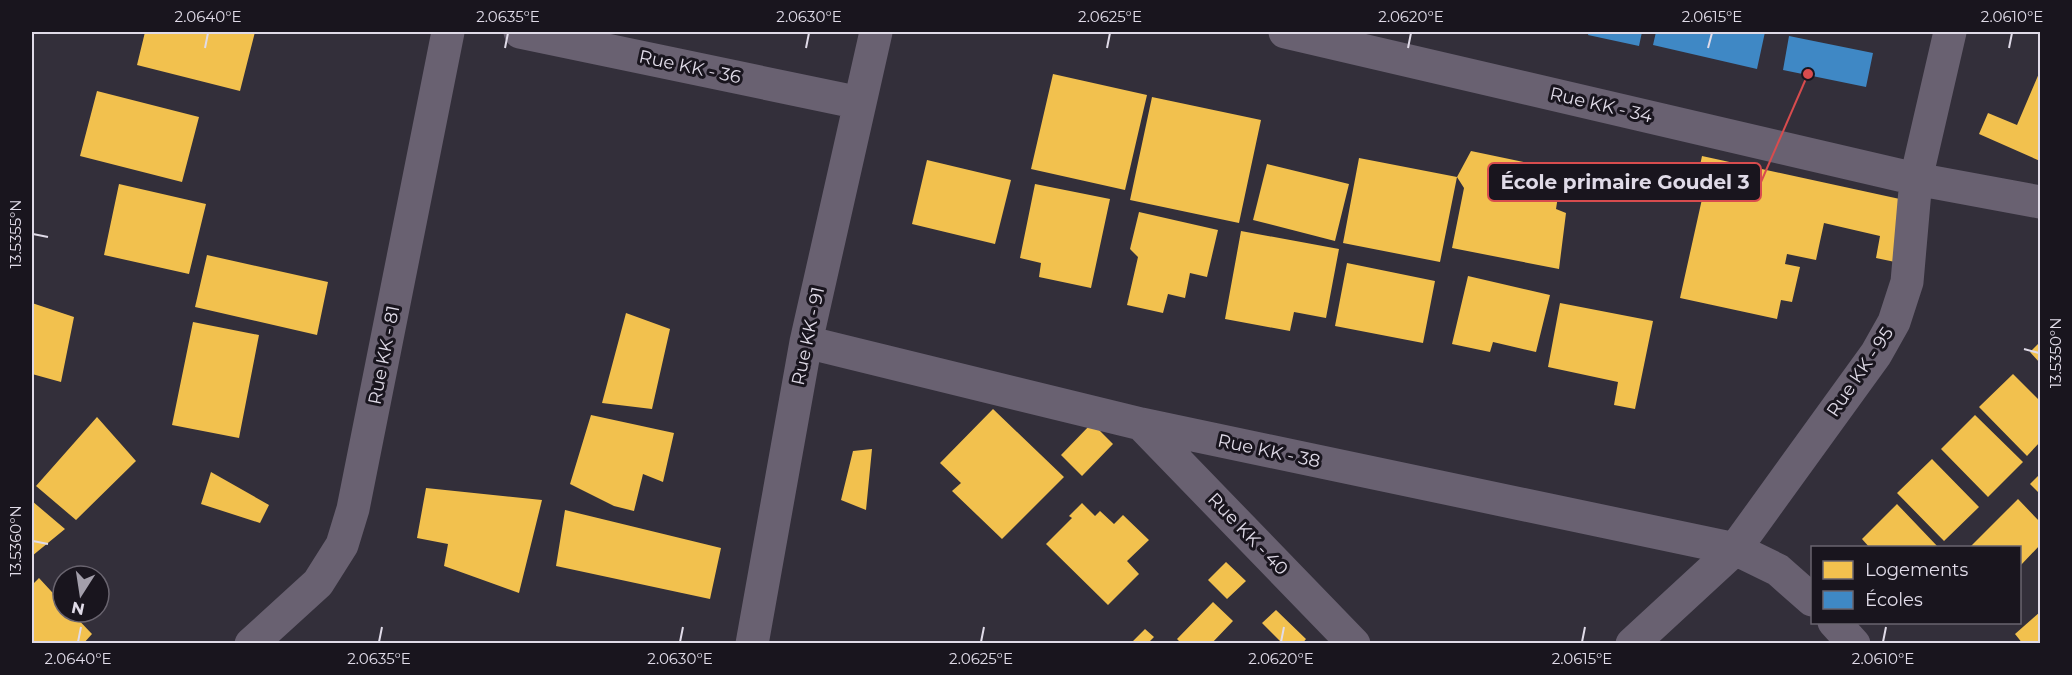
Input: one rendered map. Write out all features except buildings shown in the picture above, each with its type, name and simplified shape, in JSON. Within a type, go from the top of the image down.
[{"type":"street","name":"Rue KK - 81","points":[[251,644],[318,583],[342,545],[356,497],[448,32]]},
{"type":"street","name":"Rue KK - 36","points":[[520,32],[860,103]]},
{"type":"street","name":"Rue KK - 91","points":[[759,639],[806,342],[876,32]]},
{"type":"street","name":"Rue KK - 34","points":[[1285,32],[1916,179],[2040,202]]},
{"type":"street","name":"Rue KK - 95","points":[[1632,644],[1735,549],[1876,354],[1894,322],[1907,282],[1916,179],[1950,32]]},
{"type":"street","name":"Rue KK - 38","points":[[806,342],[1141,424],[1735,549],[1778,570],[1811,599]]},
{"type":"street","name":"Rue KK - 40","points":[[1141,424],[1354,644]]},
{"type":"street","points":[[1836,624],[1854,644]]},
{"type":"place","name":"École primaire Goudel 3","points":[[1808,74]]}]
